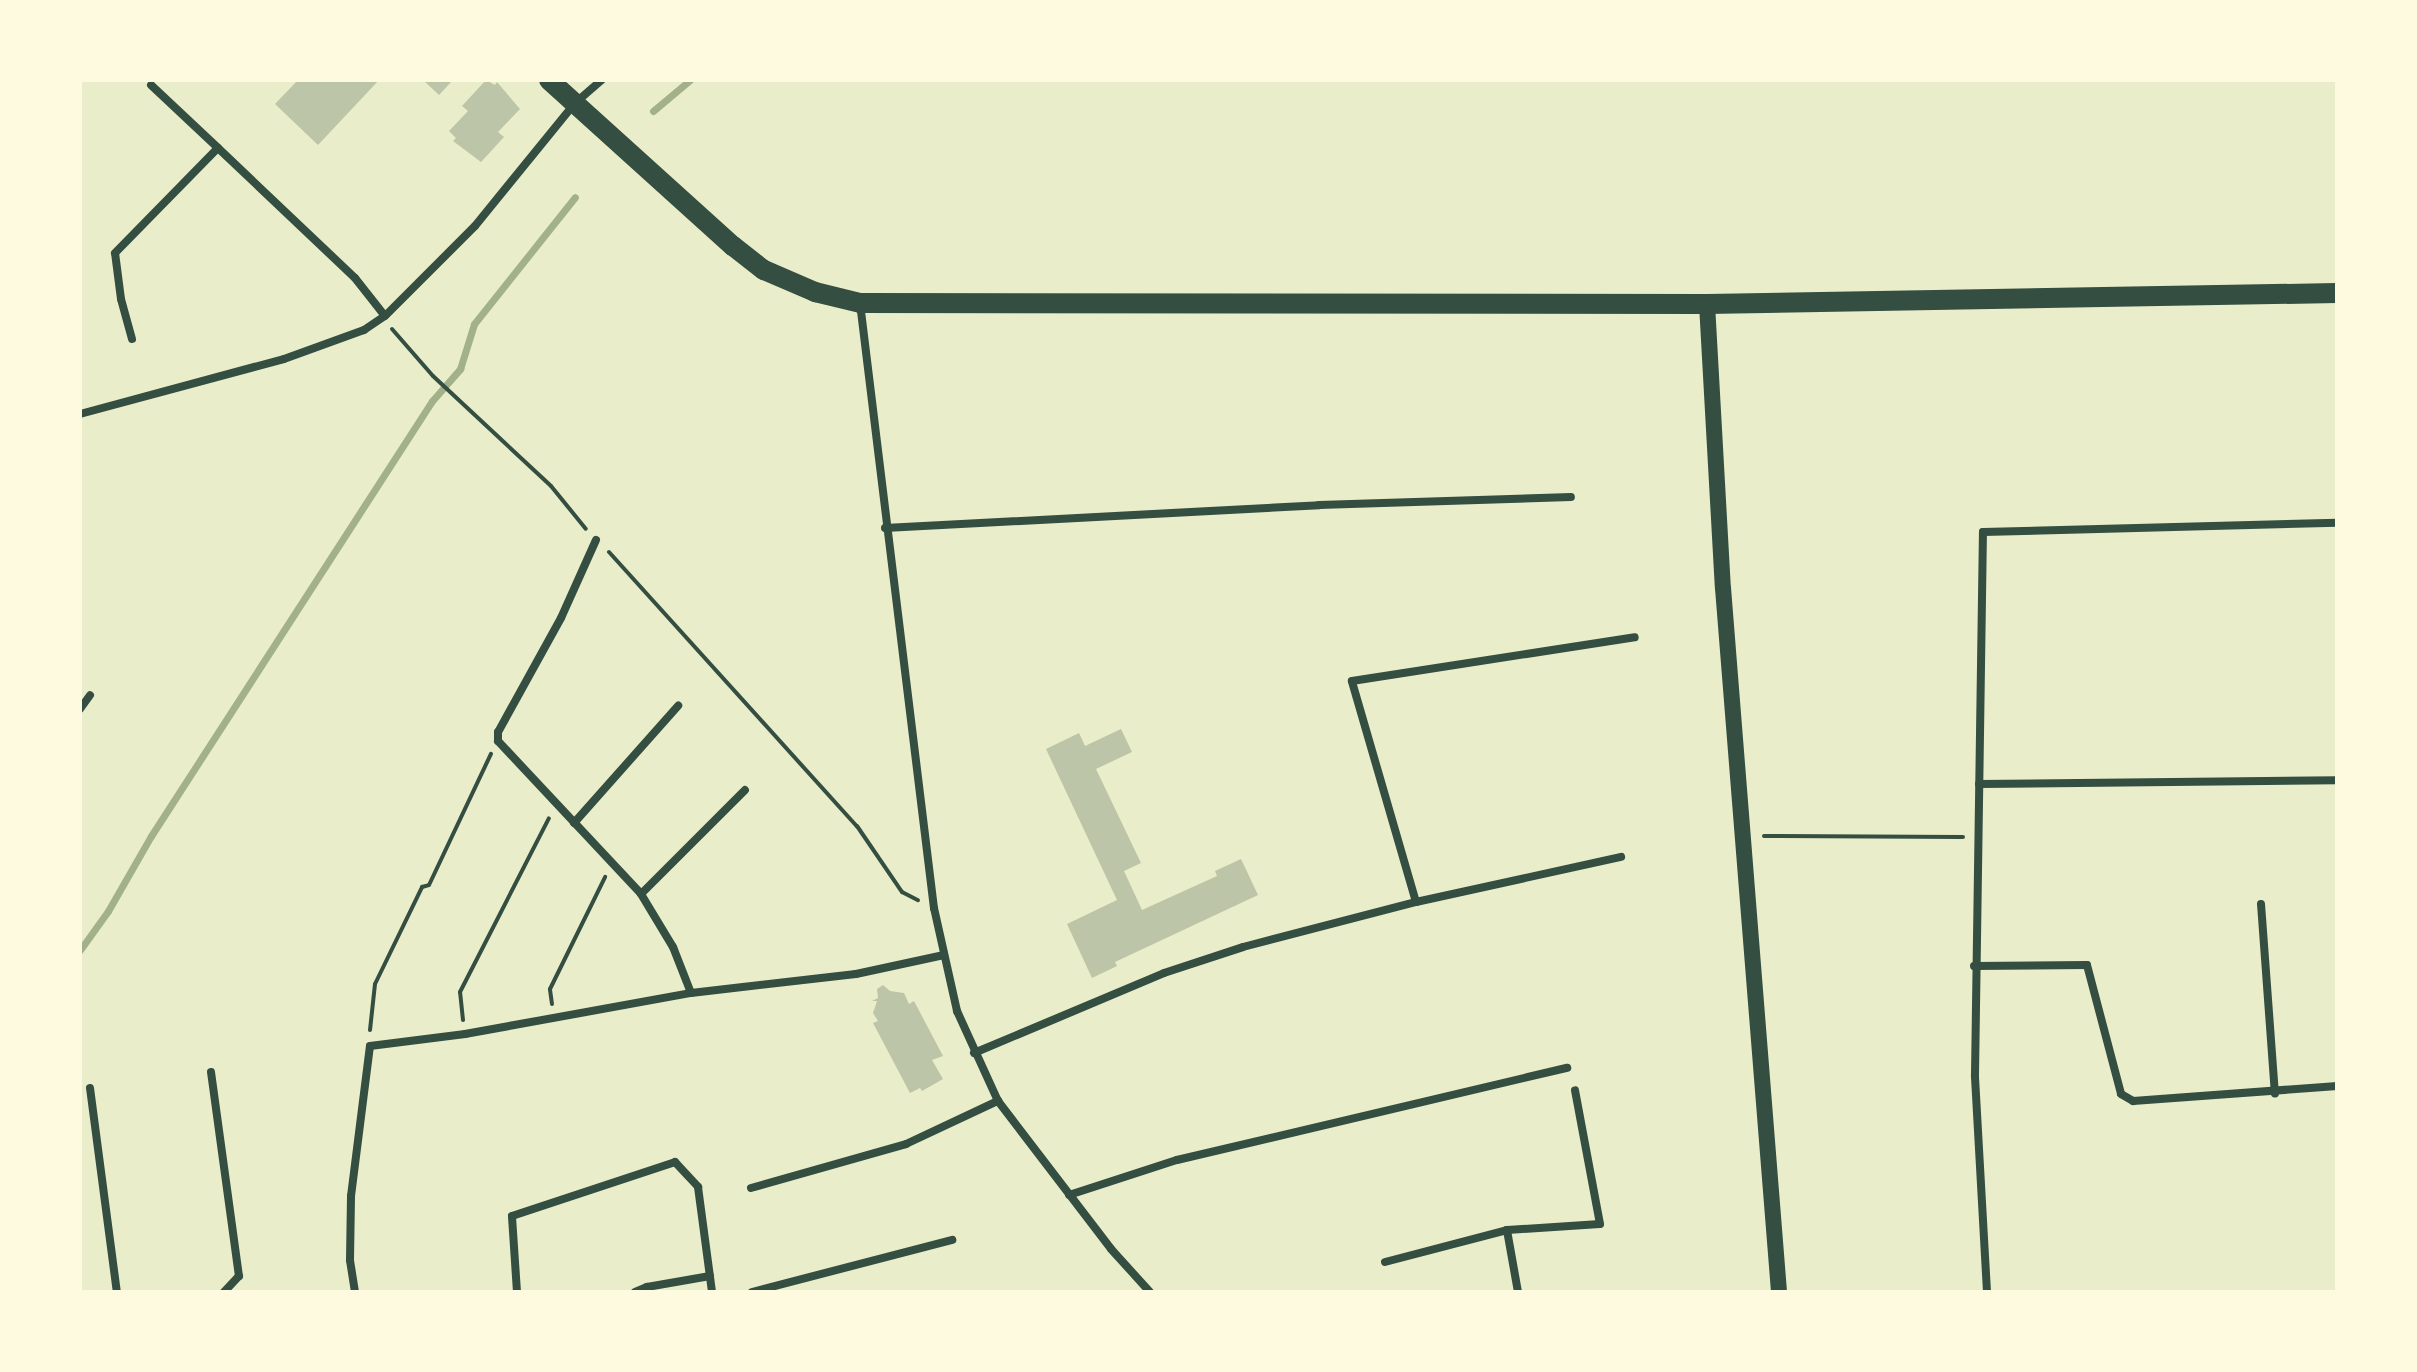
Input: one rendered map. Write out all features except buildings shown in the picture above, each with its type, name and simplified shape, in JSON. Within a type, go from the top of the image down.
[{"type":"main road","points":[[549,80],[733,246],[764,270],[815,292],[860,303],[1707,304],[2337,293]]},
{"type":"main road","points":[[1707,304],[1723,588],[1779,1292]]},
{"type":"street","points":[[80,414],[321,348],[384,317],[475,226],[574,104],[602,80]]},
{"type":"street","points":[[151,85],[355,278],[384,317]]},
{"type":"street","points":[[132,339],[121,299],[115,253],[218,148]]},
{"type":"street","points":[[860,303],[885,528],[934,908],[957,1011],[998,1101],[1069,1195],[1150,1292]]},
{"type":"street","points":[[885,528],[1319,505],[1571,497]]},
{"type":"street","points":[[1987,1292],[1975,1075],[1974,966],[1983,532],[2337,523]]},
{"type":"street","points":[[596,540],[561,618],[498,732],[498,741],[641,894],[673,947],[691,993]]},
{"type":"street","points":[[1416,902],[1352,681],[1635,637]]},
{"type":"street","points":[[80,709],[90,695]]},
{"type":"street","points":[[574,823],[678,706]]},
{"type":"street","points":[[1979,784],[2337,780]]},
{"type":"street","points":[[641,894],[745,790]]},
{"type":"street","points":[[974,1053],[1164,973],[1243,947],[1416,902],[1621,857]]},
{"type":"street","points":[[2261,904],[2275,1093]]},
{"type":"street","points":[[355,1292],[350,1260],[351,1196],[370,1046],[465,1034],[691,993],[856,974],[944,955]]},
{"type":"street","points":[[1974,966],[2087,965],[2121,1094],[2133,1101],[2275,1093],[2337,1086]]},
{"type":"street","points":[[1069,1195],[1177,1160],[1567,1068]]},
{"type":"street","points":[[211,1072],[239,1276],[224,1292]]},
{"type":"street","points":[[90,1088],[117,1292]]},
{"type":"street","points":[[1385,1262],[1507,1230],[1600,1224],[1575,1090]]},
{"type":"street","points":[[751,1188],[906,1144],[998,1101]]},
{"type":"street","points":[[517,1292],[512,1216],[675,1162],[698,1187],[712,1292]]},
{"type":"street","points":[[1507,1230],[1518,1292]]},
{"type":"street","points":[[752,1292],[952,1240]]},
{"type":"street","points":[[635,1292],[710,1276]]},
{"type":"path","points":[[384,317],[433,376],[551,486],[596,540],[857,826],[902,892],[934,908]]},
{"type":"path","points":[[370,1046],[371,1002],[375,984],[422,887],[429,885],[498,741]]},
{"type":"path","points":[[465,1034],[460,992],[557,807]]},
{"type":"path","points":[[1745,836],[1977,837]]},
{"type":"path","points":[[554,1018],[550,989],[611,865]]},
{"type":"waterway","points":[[653,111],[690,80]]},
{"type":"waterway","points":[[80,950],[108,911],[151,836],[432,401],[460,369],[474,324],[575,197]]}]
